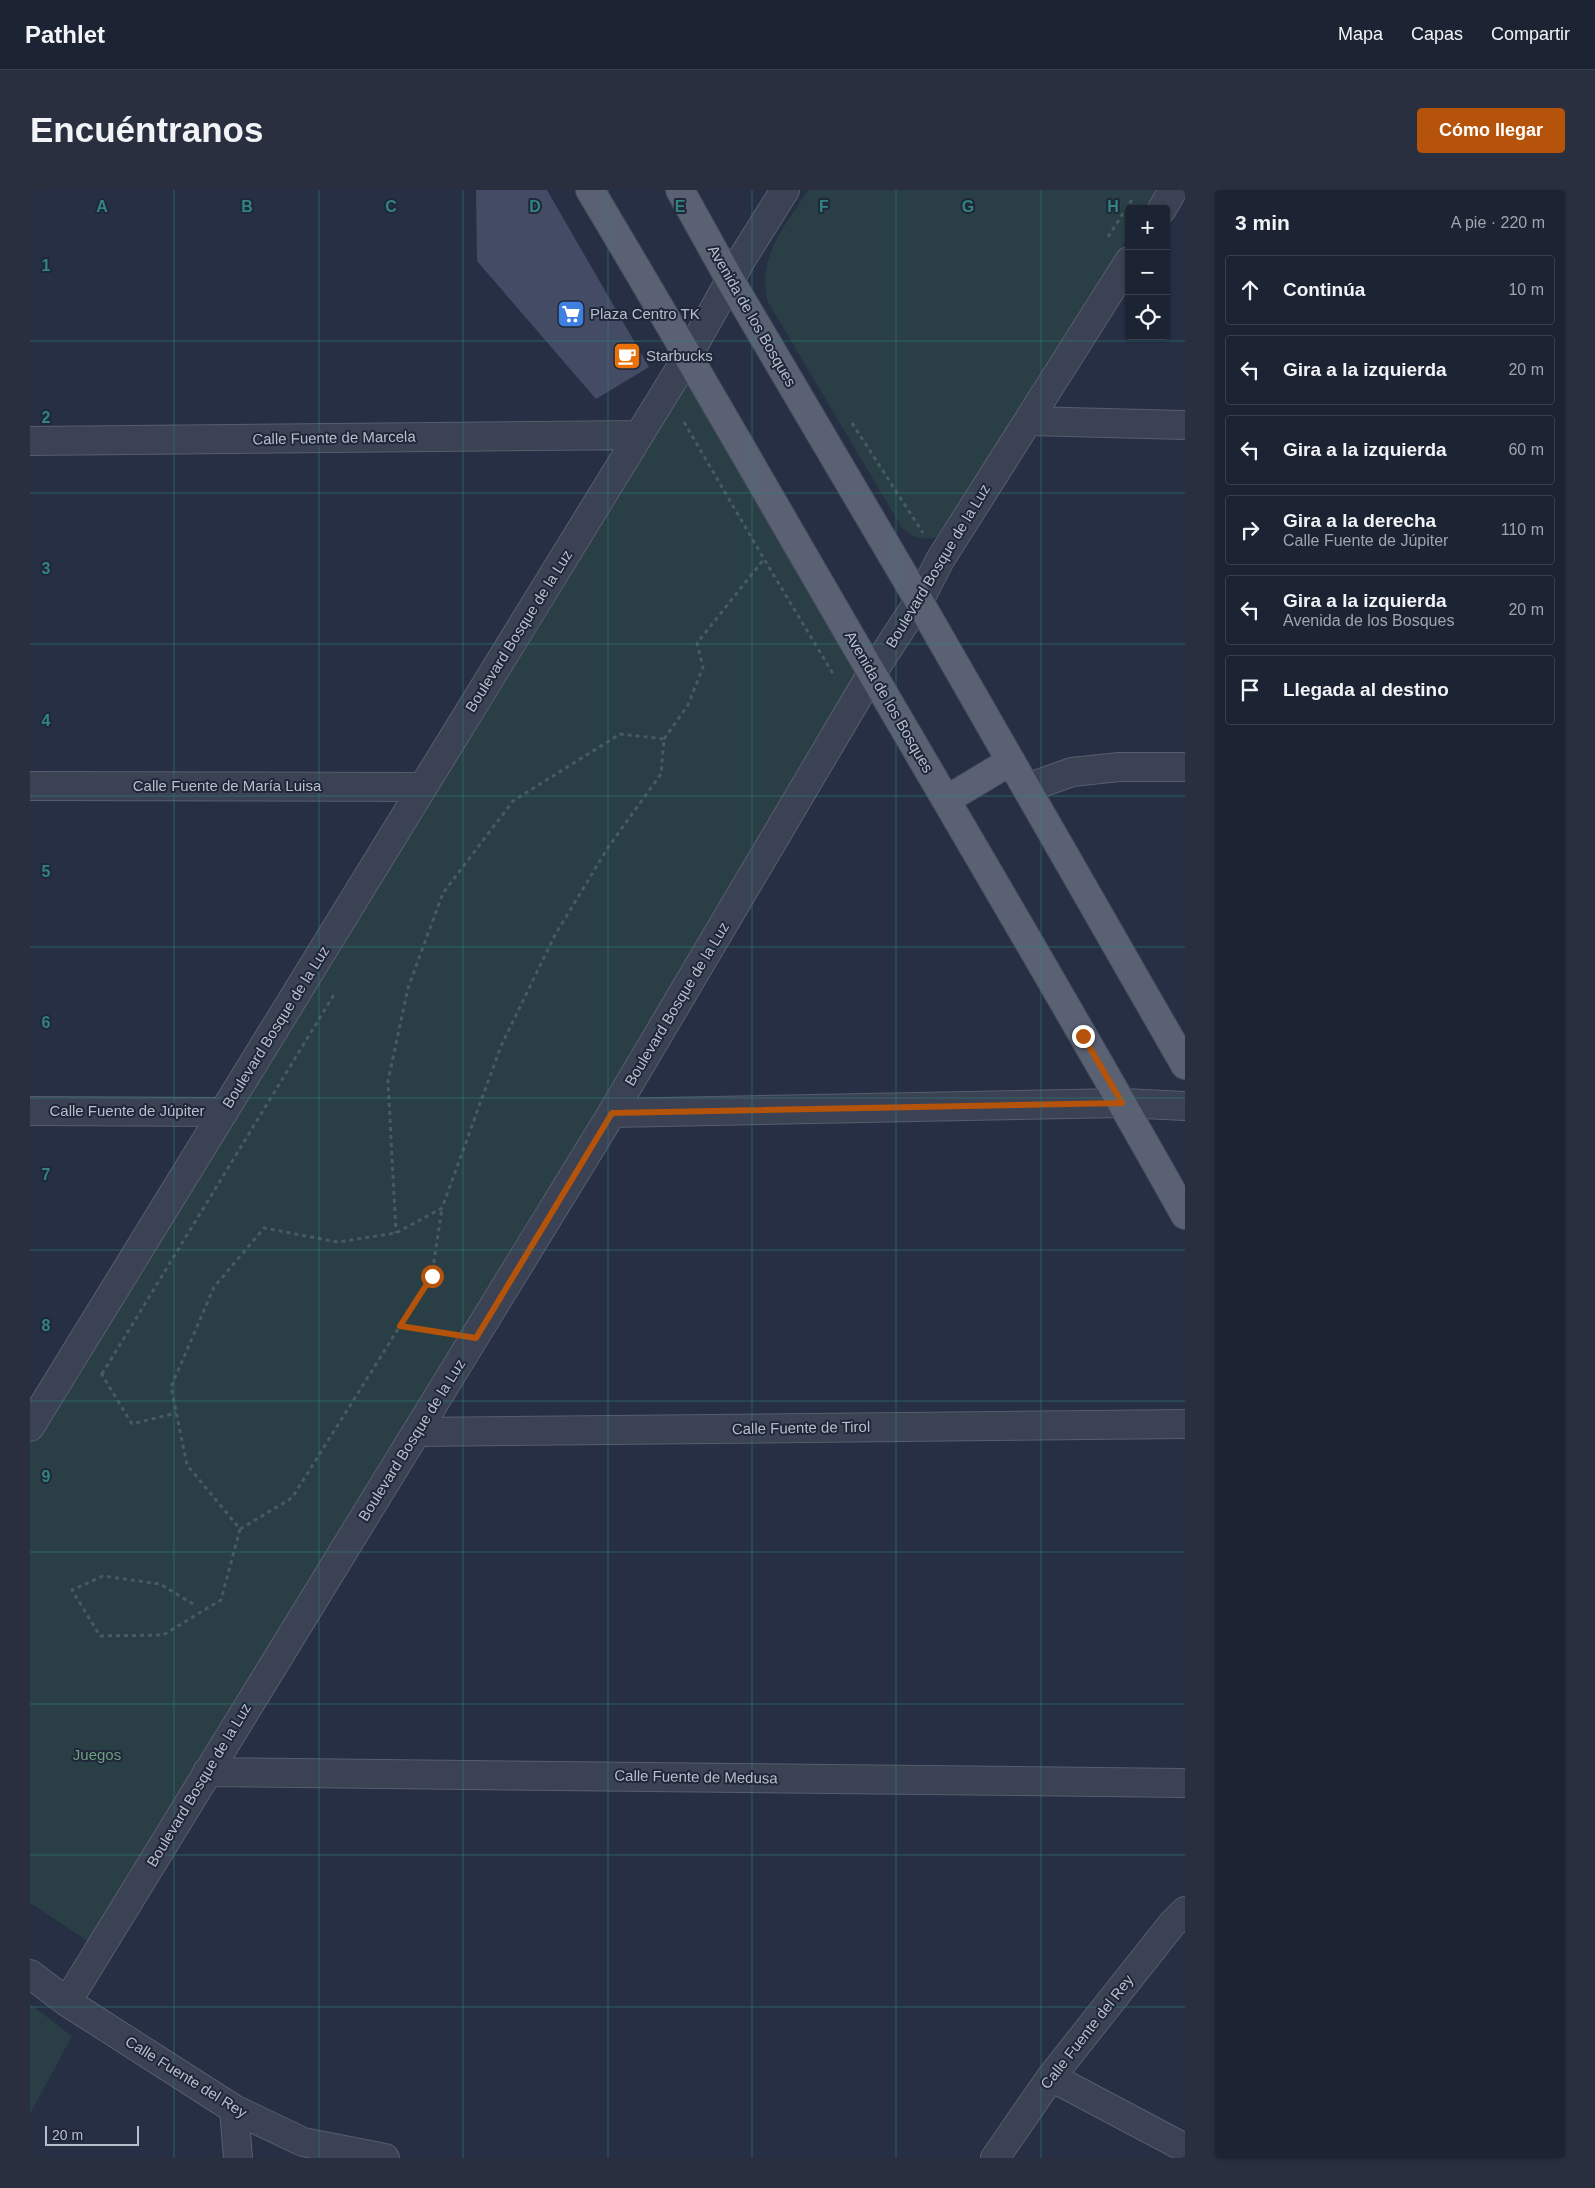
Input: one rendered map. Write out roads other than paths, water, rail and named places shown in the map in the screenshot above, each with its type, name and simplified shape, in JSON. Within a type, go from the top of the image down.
[{"type":"main road","name":"Avenida de los Bosques","points":[[590,190],[689,354],[1185,1215]]},
{"type":"main road","name":"Avenida de los Bosques","points":[[680,190],[730,280],[919,601],[1185,1065]]},
{"type":"main road","points":[[946,800],[1011,761]]},
{"type":"street","name":"Boulevard Bosque de la Luz","points":[[30,1427],[689,354],[730,280],[786,190]]},
{"type":"street","points":[[1164,205],[1173,190]]},
{"type":"street","name":"Boulevard Bosque de la Luz","points":[[67,2002],[206,1772],[476,1338],[612,1113],[872,673],[919,601],[940,560],[1125,267]]},
{"type":"street","points":[[1028,421],[1185,425]]},
{"type":"street","name":"Calle Fuente de Marcela","points":[[30,441],[639,435]]},
{"type":"street","points":[[1027,788],[1072,772],[1119,768],[1185,767]]},
{"type":"street","name":"Calle Fuente de María Luisa","points":[[30,786],[423,787]]},
{"type":"street","points":[[612,1113],[1122,1103],[1185,1106]]},
{"type":"street","name":"Calle Fuente de Júpiter","points":[[30,1111],[224,1112]]},
{"type":"street","name":"Calle Fuente de Tirol","points":[[417,1432],[1185,1424]]},
{"type":"street","name":"Calle Fuente de Medusa","points":[[206,1772],[1185,1783]]},
{"type":"street","name":"Calle Fuente del Rey","points":[[995,2158],[1051,2077],[1172,1924],[1185,1911]]},
{"type":"street","name":"Calle Fuente del Rey","points":[[30,1974],[67,2002],[234,2110],[303,2142],[385,2158]]},
{"type":"street","points":[[1051,2077],[1185,2148]]},
{"type":"street","points":[[234,2110],[238,2158]]},
{"type":"place","name":"Plaza Centro TK","points":[[571,314]]},
{"type":"place","name":"Starbucks","points":[[627,356]]},
{"type":"park label","name":"Juegos","points":[[97,1755]]}]
